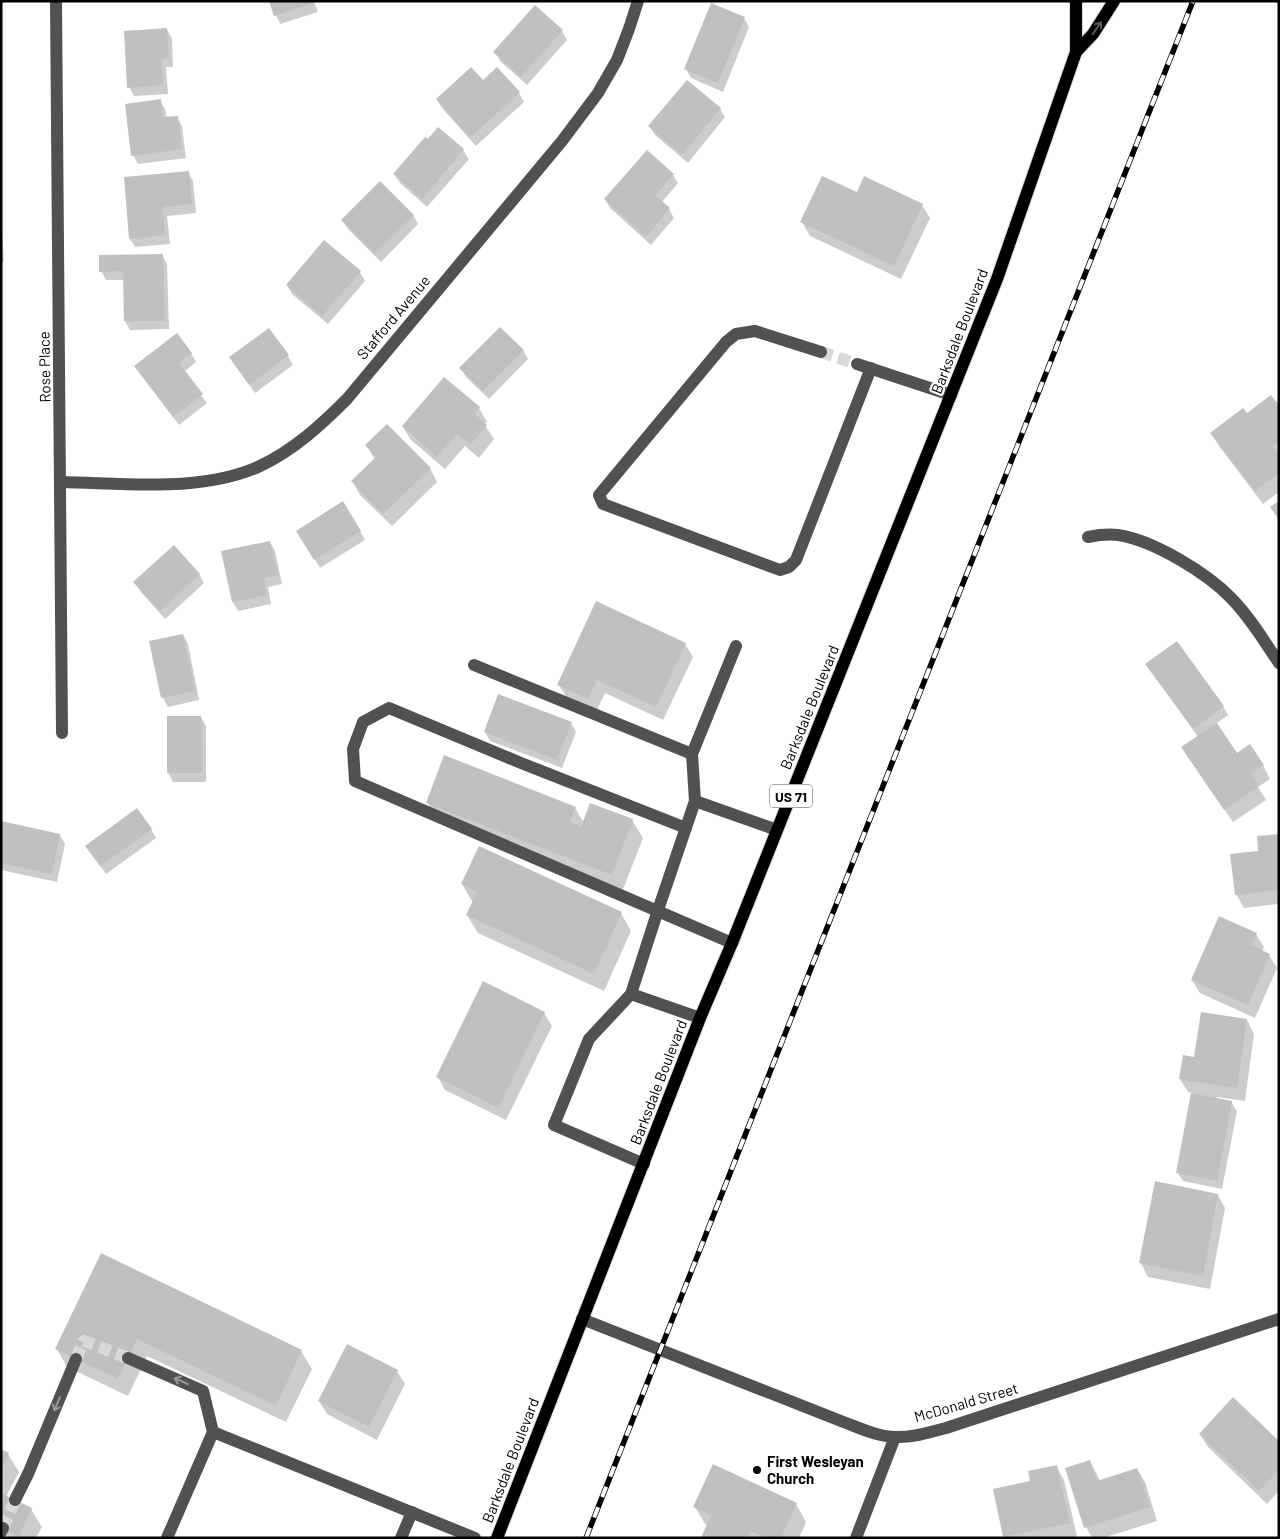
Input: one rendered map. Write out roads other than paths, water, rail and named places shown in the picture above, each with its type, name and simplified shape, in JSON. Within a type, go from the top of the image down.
[{"type":"main road","name":"Barksdale Boulevard","points":[[497,1538],[700,1018],[778,830],[1000,270],[1076,52],[1076,1]]},
{"type":"main road","name":"Barksdale Boulevard","points":[[1076,52],[1094,34],[1114,1]]},
{"type":"street","name":"Rose Place","points":[[56,1],[62,733]]},
{"type":"street","name":"Stafford Avenue","points":[[61,482],[156,484],[198,482],[234,476],[276,458],[298,444],[327,420],[347,399],[598,94],[617,60],[630,29],[638,1]]},
{"type":"street","points":[[822,352],[755,331],[736,334],[726,342],[599,495],[603,504],[780,570],[789,567],[796,560],[871,368]]},
{"type":"street","points":[[857,364],[951,395]]},
{"type":"street","points":[[1088,537],[1103,534],[1135,539],[1180,560],[1208,578],[1231,598],[1246,615],[1279,663]]},
{"type":"street","points":[[644,1164],[554,1125],[589,1039],[631,994],[695,801],[692,754],[736,646]]},
{"type":"street","points":[[474,665],[692,754]]},
{"type":"street","points":[[686,828],[521,763],[389,708],[363,722],[353,749],[355,781],[732,943]]},
{"type":"street","points":[[695,801],[778,830]]},
{"type":"street","points":[[631,994],[700,1018]]},
{"type":"street","name":"McDonald Street","points":[[582,1319],[846,1423],[873,1433],[896,1437],[916,1435],[946,1428],[1279,1319]]},
{"type":"street","points":[[128,1358],[203,1391],[213,1432],[167,1538]]},
{"type":"street","points":[[15,1500],[28,1474],[76,1359]]},
{"type":"street","points":[[213,1432],[475,1538]]},
{"type":"street","points":[[856,1538],[896,1437]]},
{"type":"street","points":[[401,1538],[412,1512]]},
{"type":"tunnel","points":[[821,352],[857,364]]},
{"type":"tunnel","points":[[76,1359],[84,1341],[128,1358]]},
{"type":"tunnel","points":[[3,1528],[15,1500]]},
{"type":"railway","points":[[586,1538],[1193,1]]},
{"type":"place","name":"First Wesleyan Church","points":[[757,1470]]}]
